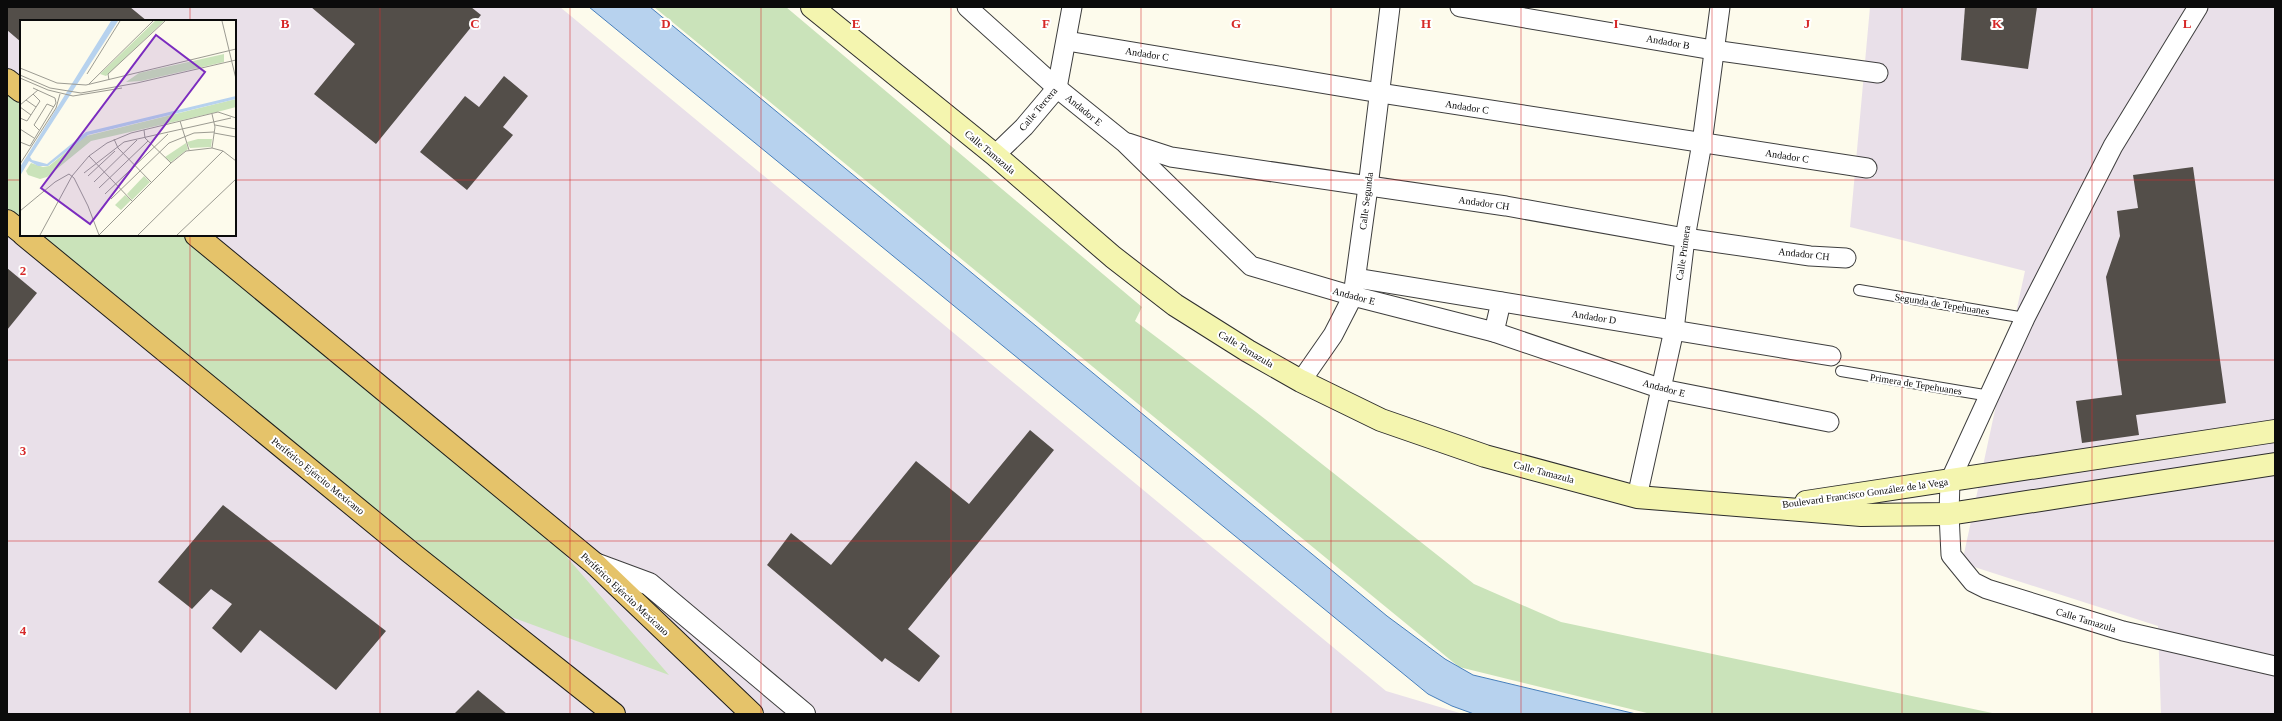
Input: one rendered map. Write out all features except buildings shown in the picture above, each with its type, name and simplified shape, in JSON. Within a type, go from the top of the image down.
[{"type":"highway","points":[[7,80],[20,90]]},
{"type":"highway","points":[[7,221],[20,231]]},
{"type":"highway","name":"Periférico Ejército Mexicano","points":[[25,236],[410,552],[614,714]]},
{"type":"highway","name":"Periférico Ejército Mexicano","points":[[197,236],[595,564],[752,714]]},
{"type":"main road","name":"Calle Tamazula","points":[[812,7],[995,155],[1113,256],[1176,305],[1248,351],[1301,381],[1381,420],[1478,453],[1637,497],[1769,508]]},
{"type":"main road","name":"Boulevard Francisco González de la Vega","points":[[1769,508],[2275,431]]},
{"type":"main road","points":[[2190,444],[2196,476]]},
{"type":"main road","name":"Boulevard Francisco González de la Vega","points":[[1769,508],[1861,515],[1949,514],[2275,464]]},
{"type":"street","name":"Andador E","points":[[967,7],[1057,88],[1124,142],[1251,266],[1354,287],[1494,332],[1662,389],[1829,422]]},
{"type":"street","name":"Calle Tercera","points":[[995,155],[1024,128],[1057,88],[1067,41],[1072,7]]},
{"type":"street","name":"Calle Segunda","points":[[1301,381],[1333,335],[1354,287],[1390,7]]},
{"type":"street","name":"Andador B","points":[[1460,7],[1713,50],[1878,73]]},
{"type":"street","name":"Calle Primera","points":[[1637,497],[1674,330],[1685,238],[1702,143],[1713,50],[1720,7]]},
{"type":"street","points":[[1950,481],[2025,318],[2113,146],[2198,7]]},
{"type":"street","name":"Andador C","points":[[1067,41],[1380,93],[1867,168]]},
{"type":"street","name":"Andador CH","points":[[1124,142],[1171,157],[1506,206],[1685,238],[1810,256],[1846,258]]},
{"type":"street","name":"Andador D","points":[[1354,287],[1501,302],[1831,356]]},
{"type":"street","points":[[1494,332],[1501,302]]},
{"type":"street","name":"Calle Tamazula","points":[[1950,481],[1949,514],[1951,555],[1965,574],[1974,582],[1987,589],[2123,631],[2275,666]]},
{"type":"street","points":[[595,564],[649,584],[804,714]]},
{"type":"lane","name":"Segunda de Tepehuanes","points":[[1859,290],[2025,318]]},
{"type":"lane","name":"Primera de Tepehuanes","points":[[1841,372],[1990,396]]},
{"type":"shaded area","points":[[7,7],[560,7],[1386,691],[1463,714],[7,714]]},
{"type":"shaded area","points":[[1870,7],[2275,7],[2275,714],[2161,714],[2158,626],[1962,563],[2025,271],[1850,227]]},
{"type":"green space","points":[[654,7],[786,7],[1142,307],[1135,321],[1256,412],[1474,584],[1561,622],[1997,714],[1651,714],[1459,667]]},
{"type":"green space","points":[[7,86],[20,97],[20,227],[7,216]]},
{"type":"green space","points":[[31,236],[188,236],[552,540],[669,675],[487,608]]},
{"type":"water","points":[[589,7],[650,7],[1387,616],[1445,659],[1473,675],[1636,714],[1474,714],[1452,706],[1428,694]]}]
